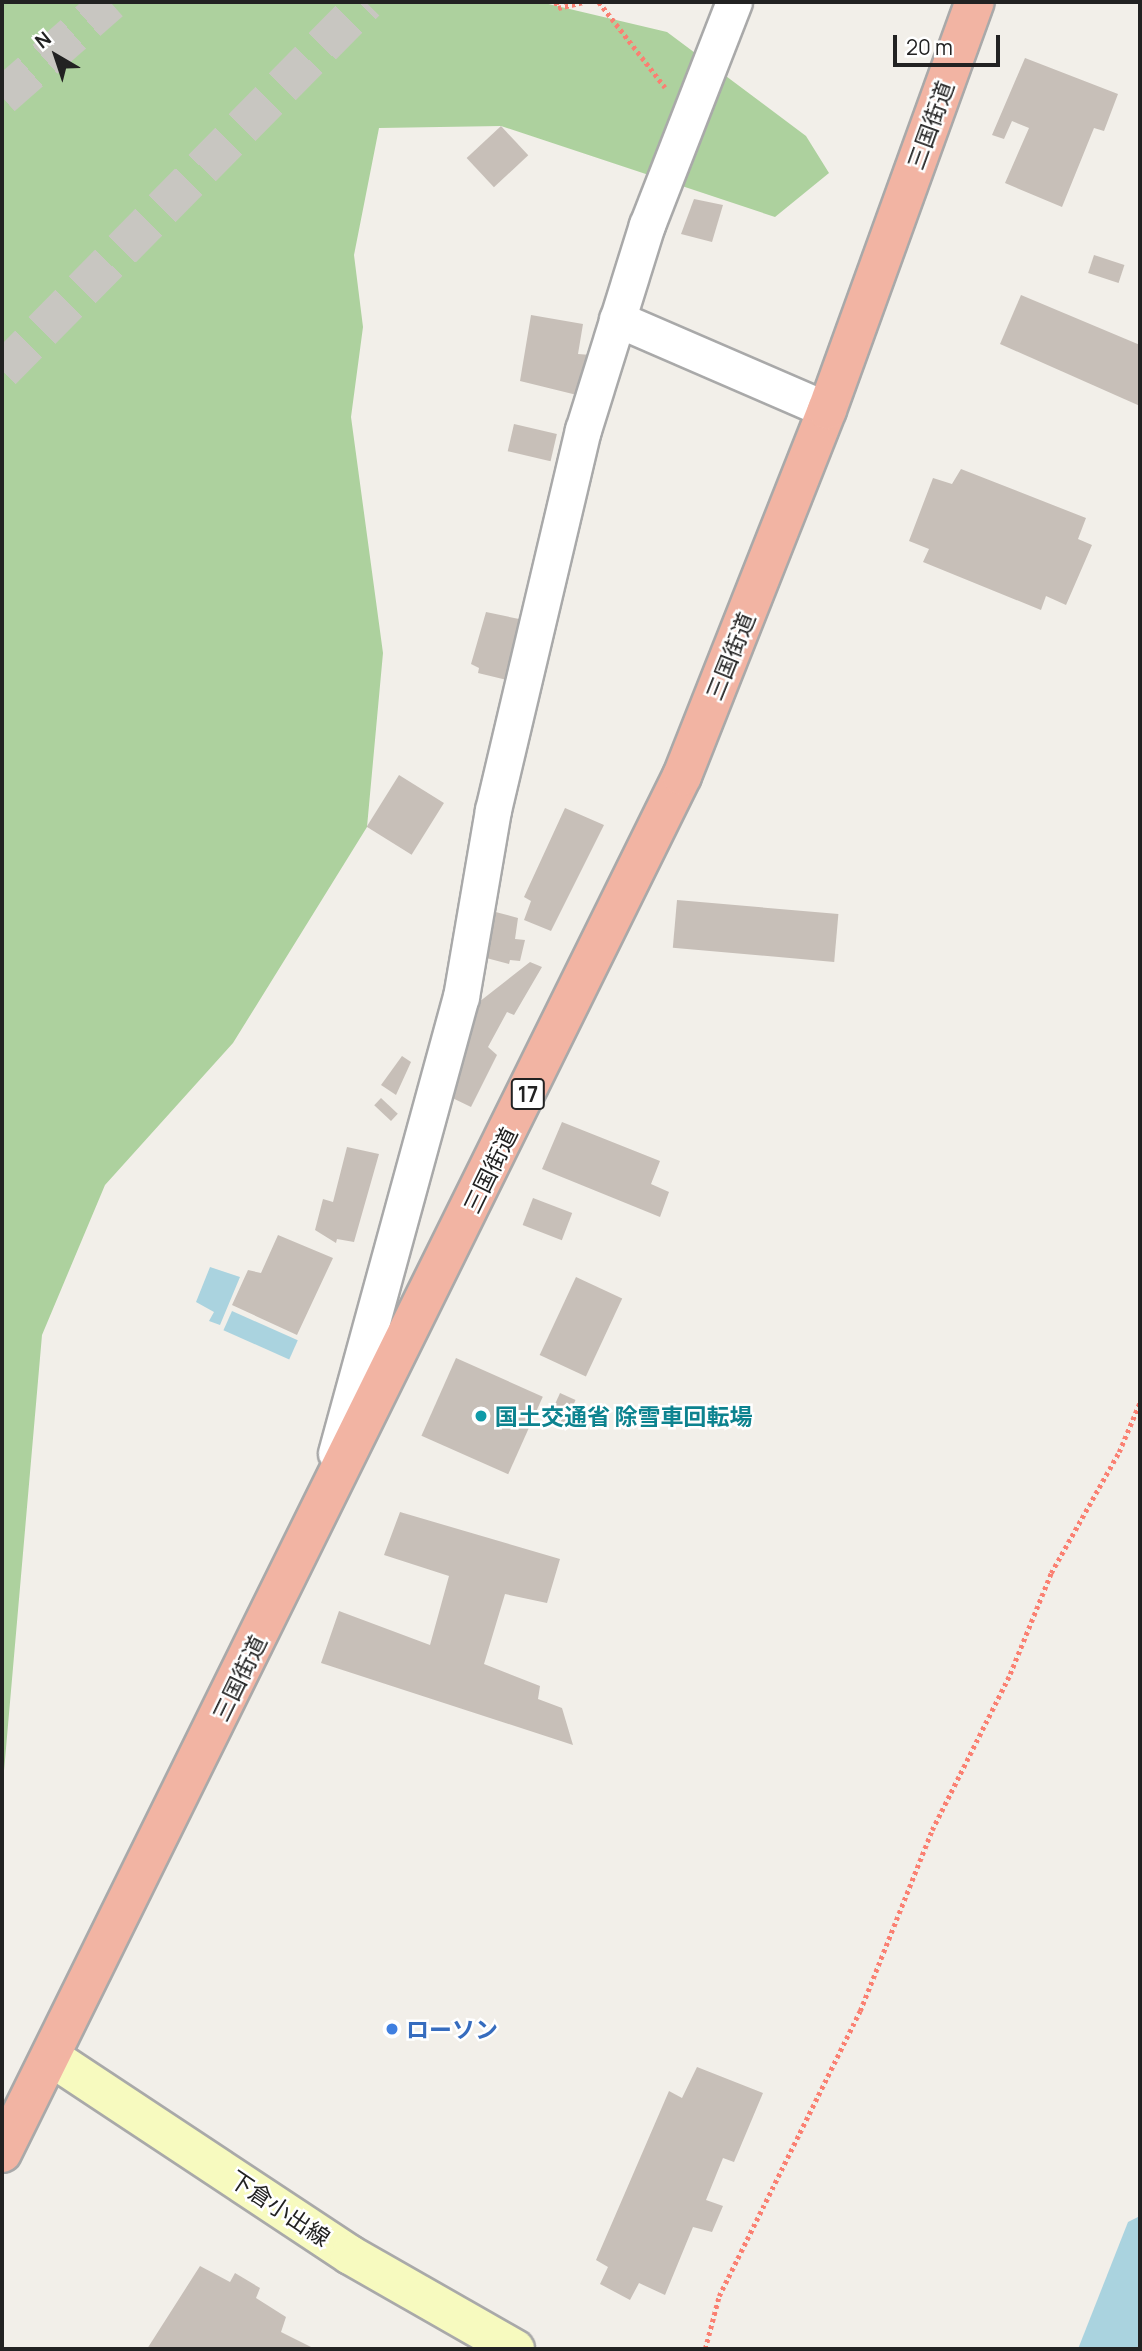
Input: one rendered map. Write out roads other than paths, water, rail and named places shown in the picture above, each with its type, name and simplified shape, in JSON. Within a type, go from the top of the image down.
[{"type":"highway","name":"三国街道","points":[[2,2153],[317,1521],[681,776],[827,410],[975,2]]},
{"type":"main road","name":"下倉小出線","points":[[51,2057],[350,2255],[515,2349]]},
{"type":"street","points":[[317,1521],[461,997],[493,810],[532,631],[583,430],[617,319],[688,117],[734,2]]},
{"type":"street","points":[[617,319],[827,410]]},
{"type":"water","points":[[210,1267],[240,1277],[220,1325],[209,1321],[214,1312],[196,1302]]},
{"type":"water","points":[[232,1311],[298,1340],[289,1359],[223,1330]]},
{"type":"water","points":[[1140,2216],[1140,2349],[1078,2349],[1128,2222]]},
{"type":"tunnel","points":[[2,97],[110,2]]},
{"type":"tunnel","points":[[2,371],[366,2]]},
{"type":"place","name":"国土交通省 除雪車回転場","points":[[481,1416]]},
{"type":"place","name":"ローソン","points":[[392,2029]]}]
